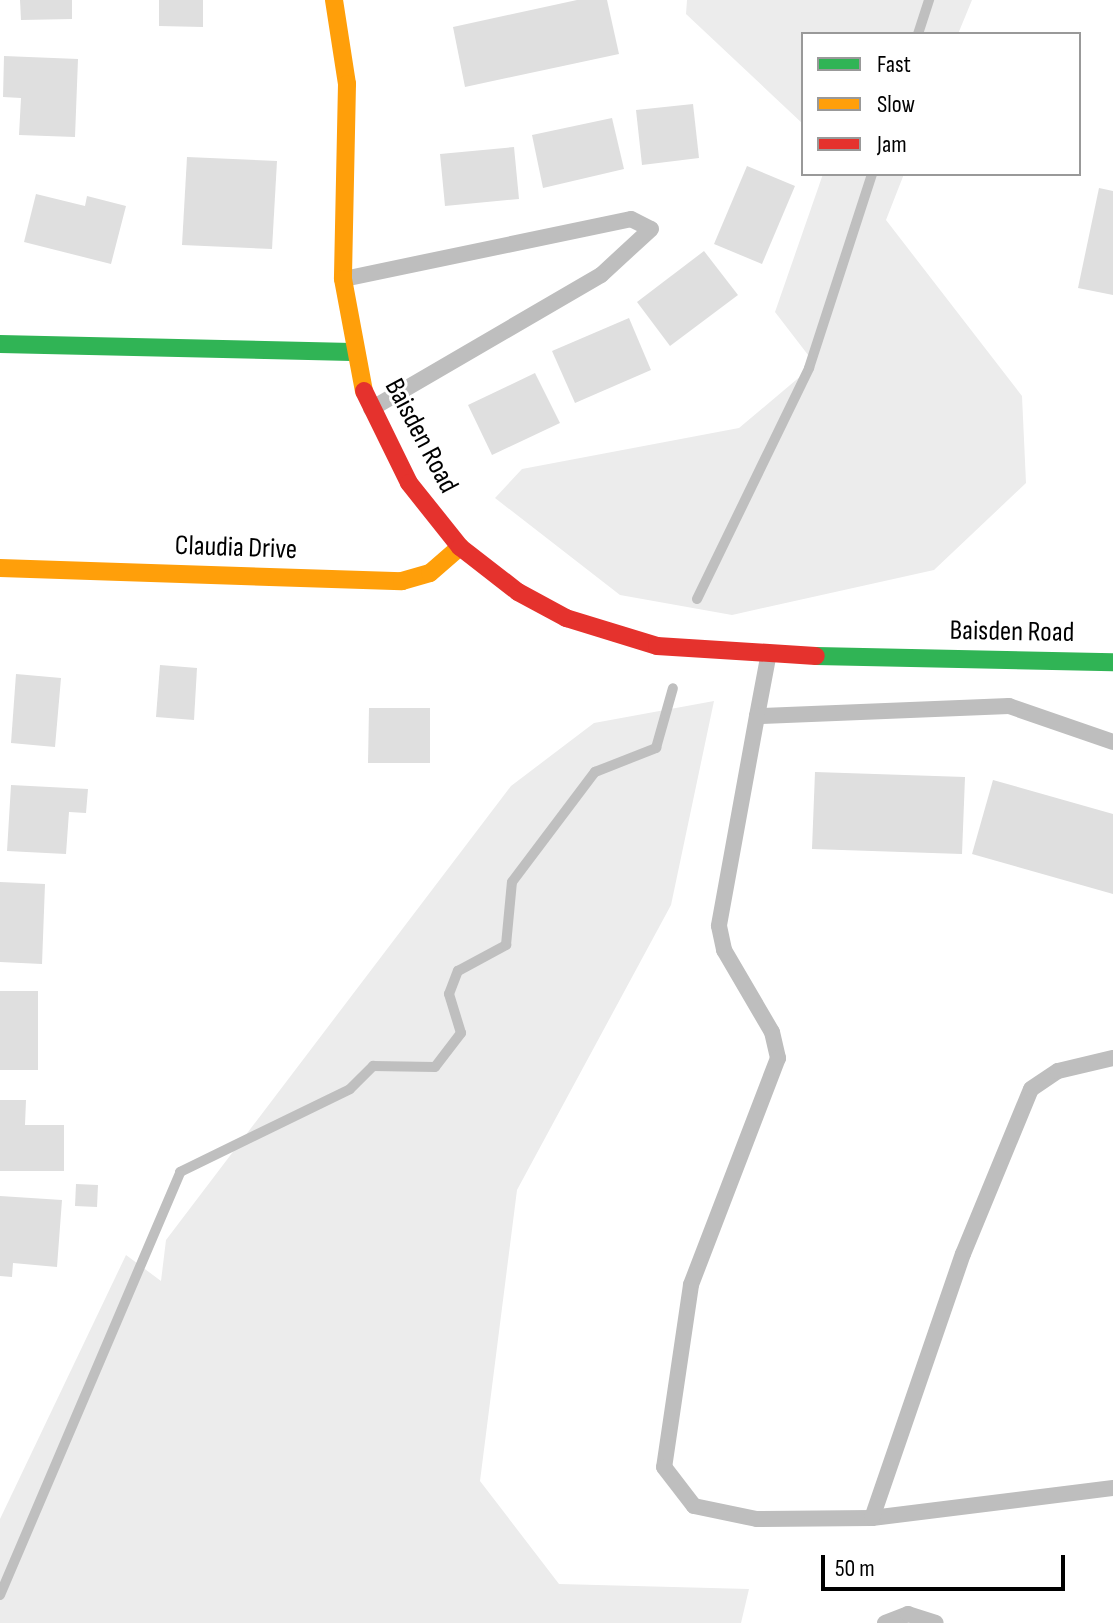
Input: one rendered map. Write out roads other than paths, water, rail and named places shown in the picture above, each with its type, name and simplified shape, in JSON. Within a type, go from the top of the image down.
[{"type":"street","name":"Baisden Road","points":[[334,0],[347,84],[343,279],[352,352],[370,410],[409,483],[460,547],[518,592],[610,634],[657,646],[768,655],[1113,662]]},
{"type":"street","points":[[0,344],[352,352]]},
{"type":"street","name":"Claudia Drive","points":[[0,568],[402,581],[430,573],[460,547]]},
{"type":"lane","points":[[343,279],[631,219],[651,229],[601,275],[370,410]]},
{"type":"lane","points":[[768,655],[719,926],[724,950],[772,1032],[778,1058],[691,1285],[664,1467],[694,1506],[715,1515],[872,1518],[1113,1488]]},
{"type":"lane","points":[[757,716],[1009,706],[1113,742]]},
{"type":"lane","points":[[872,1518],[963,1254],[1031,1089],[1058,1071],[1113,1058]]},
{"type":"lane","points":[[885,1623],[908,1614],[936,1623]]},
{"type":"waterway","points":[[919,32],[929,0]]},
{"type":"waterway","points":[[697,599],[809,368],[871,176]]},
{"type":"waterway","points":[[0,1595],[180,1172],[350,1089],[373,1066],[435,1067],[461,1033],[449,994],[458,971],[506,945],[512,882],[595,772],[656,748],[673,688]]}]
